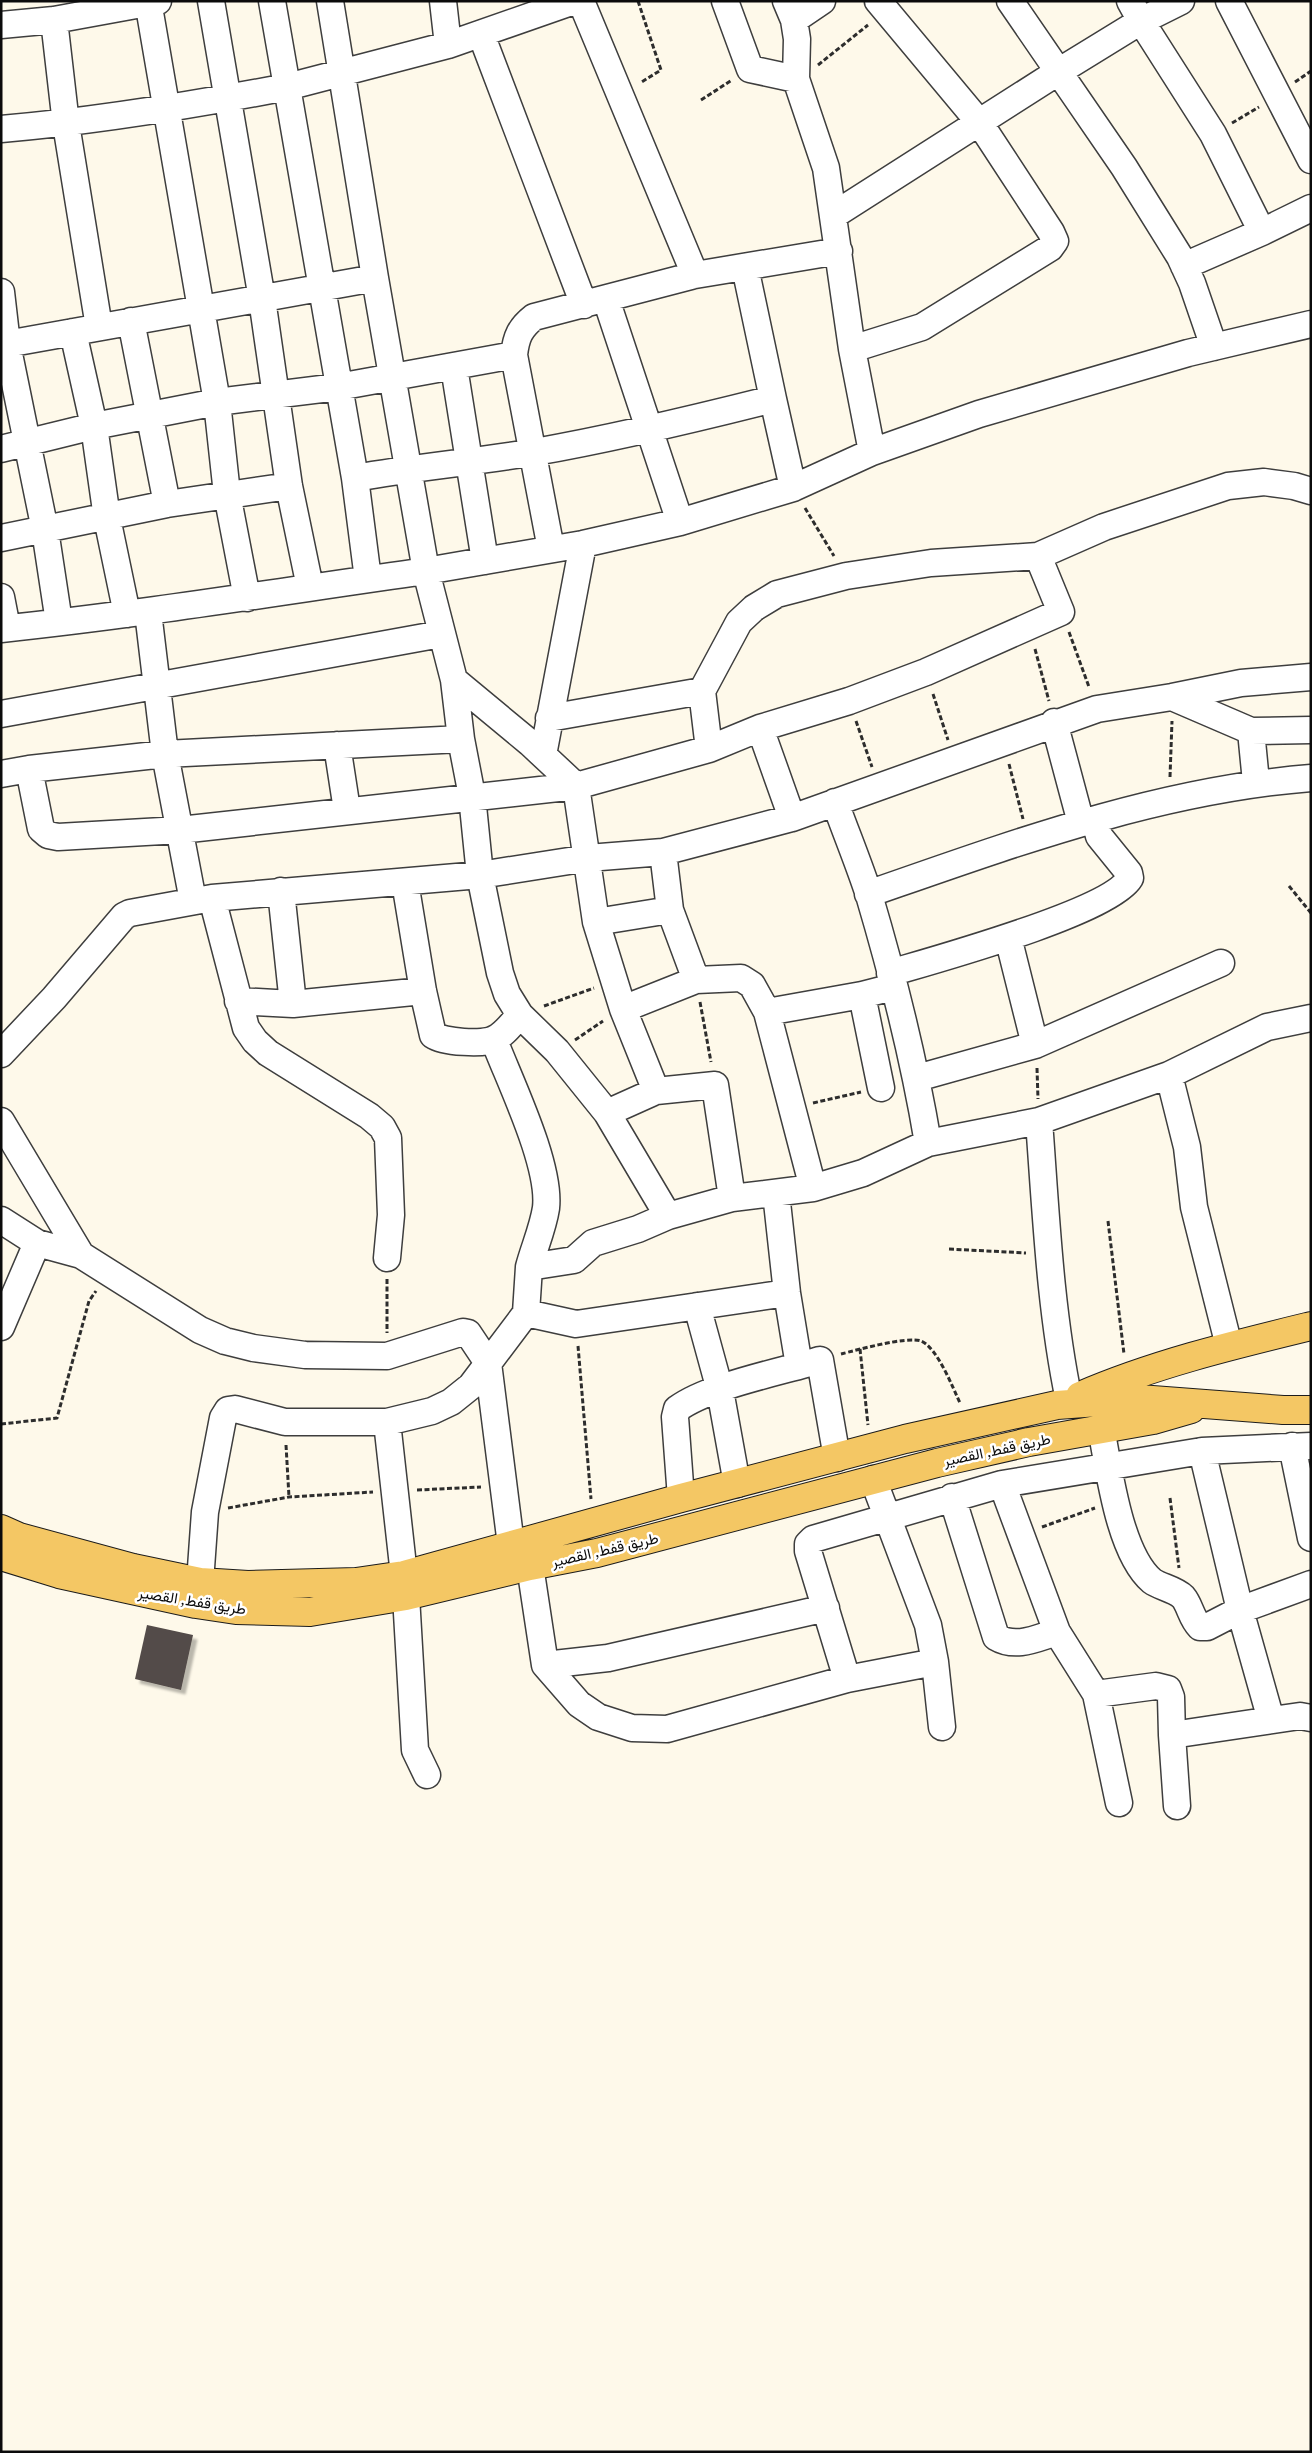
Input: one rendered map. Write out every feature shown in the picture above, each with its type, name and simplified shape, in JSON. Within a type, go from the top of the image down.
[{"type":"main road","name":"طريق قفط, القصير","points":[[1,1556],[59,1574],[131,1591],[236,1610],[310,1612],[405,1586],[512,1545],[592,1522],[969,1424],[1063,1402],[1126,1377],[1229,1346],[1311,1326]]},
{"type":"main road","name":"طريق قفط, القصير","points":[[1063,1402],[1139,1398],[1204,1405],[1311,1410]]},
{"type":"main road","name":"طريق قفط, القصير","points":[[1,1530],[134,1568],[200,1582],[248,1585],[356,1582],[405,1586],[597,1554],[873,1479],[1030,1442],[1153,1420],[1204,1405]]},
{"type":"street","points":[[211,1],[262,299],[274,396],[289,486],[310,587]]},
{"type":"street","points":[[272,1],[355,478],[368,579]]},
{"type":"street","points":[[330,1],[394,378],[407,468],[426,571],[454,680],[461,739],[472,796],[480,875],[500,972],[507,994],[520,1015],[557,1051],[607,1113],[668,1216]]},
{"type":"street","points":[[443,1],[448,45]]},
{"type":"street","points":[[725,1],[750,69],[796,79]]},
{"type":"street","points":[[822,1],[790,11],[796,79],[826,168],[852,349],[872,452]]},
{"type":"street","points":[[1010,1],[1124,167],[1184,266],[1214,347]]},
{"type":"street","points":[[834,215],[1058,72],[1135,11],[1181,1]]},
{"type":"street","points":[[1229,1],[1311,160]]},
{"type":"street","points":[[1,25],[41,15],[94,7],[152,2],[166,109],[217,402],[227,494],[247,598]]},
{"type":"street","points":[[1,129],[66,124],[166,109],[288,87],[448,45],[574,2],[695,276]]},
{"type":"street","points":[[852,349],[922,327],[1050,248],[1055,241],[979,122],[882,6]]},
{"type":"street","points":[[1135,11],[1213,134],[1262,232]]},
{"type":"street","points":[[41,15],[66,124],[99,327]]},
{"type":"street","points":[[482,34],[651,430],[680,522]]},
{"type":"street","points":[[1184,266],[1311,208]]},
{"type":"street","points":[[550,549],[534,452],[514,355],[515,340],[523,326],[534,317],[695,276],[839,250]]},
{"type":"street","points":[[745,267],[792,488]]},
{"type":"street","points":[[4,345],[376,278]]},
{"type":"street","points":[[1,292],[4,345],[28,443],[45,530],[59,622]]},
{"type":"street","points":[[131,321],[167,504]]},
{"type":"street","points":[[1,597],[4,628],[138,613],[247,598],[485,562],[583,544],[680,522],[792,488],[872,452],[979,414],[1087,380],[1311,324]]},
{"type":"street","points":[[73,332],[94,426],[107,518],[138,613],[158,686],[165,754],[180,830],[246,1028],[262,1047],[369,1116],[382,1128],[388,1138],[391,1215],[387,1258]]},
{"type":"street","points":[[1,449],[149,414],[217,402],[274,396],[394,378],[514,355]]},
{"type":"street","points":[[454,367],[485,562]]},
{"type":"street","points":[[355,478],[407,468],[534,452],[651,430],[773,399]]},
{"type":"street","points":[[709,749],[702,691],[739,622],[754,608],[777,594],[846,576],[931,563],[1038,556],[1104,527],[1228,486],[1264,482],[1311,491]]},
{"type":"street","points":[[1,538],[107,518],[167,504],[289,486]]},
{"type":"street","points":[[543,755],[583,544]]},
{"type":"street","points":[[29,769],[41,829],[48,836],[58,838],[180,830],[472,796],[576,786],[709,749],[760,728],[849,702],[926,672],[1061,612],[1038,556]]},
{"type":"street","points":[[1,714],[441,634]]},
{"type":"street","points":[[1,1054],[54,998],[124,916],[203,899],[480,875],[588,858],[663,852],[792,818],[955,760],[1054,722],[1097,709],[1172,698],[1241,682],[1311,677]]},
{"type":"street","points":[[454,680],[543,755],[576,786],[596,922],[623,1009],[656,1091]]},
{"type":"street","points":[[549,718],[702,691]]},
{"type":"street","points":[[1172,698],[1251,731],[1311,730]]},
{"type":"street","points":[[767,1012],[862,996],[892,980],[1091,905],[1116,892],[1127,883],[1130,878],[1129,873],[1088,822],[1054,722]]},
{"type":"street","points":[[760,728],[792,818]]},
{"type":"street","points":[[1251,731],[1256,782]]},
{"type":"street","points":[[1,774],[29,769],[165,754],[461,739]]},
{"type":"street","points":[[337,745],[347,810]]},
{"type":"street","points":[[868,894],[1028,839],[1169,800],[1256,782],[1311,778]]},
{"type":"street","points":[[835,802],[868,894],[892,980],[917,1078],[928,1143]]},
{"type":"street","points":[[663,852],[670,910],[696,980]]},
{"type":"street","points":[[406,882],[423,991],[433,1035],[438,1039],[453,1042],[494,1040],[520,1015]]},
{"type":"street","points":[[281,891],[293,1004]]},
{"type":"street","points":[[596,922],[670,910]]},
{"type":"street","points":[[1008,937],[1036,1045]]},
{"type":"street","points":[[917,1078],[1036,1045],[1221,962]]},
{"type":"street","points":[[623,1009],[696,980],[741,978],[748,981],[767,1012],[813,1188]]},
{"type":"street","points":[[238,1001],[293,1004],[423,991]]},
{"type":"street","points":[[862,996],[880,1088]]},
{"type":"street","points":[[529,1267],[574,1260],[593,1243],[638,1229],[668,1216],[732,1198],[813,1188],[863,1173],[928,1143],[1039,1121],[1169,1075],[1267,1027],[1311,1018]]},
{"type":"street","points":[[200,1582],[205,1512],[223,1418],[228,1410],[235,1409],[285,1422],[387,1422],[432,1412],[450,1402],[471,1386],[526,1313],[529,1267],[546,1208],[545,1181],[538,1155],[494,1040]]},
{"type":"street","points":[[1169,1075],[1187,1147],[1194,1207],[1229,1346]]},
{"type":"street","points":[[607,1113],[656,1091],[715,1085],[732,1198]]},
{"type":"street","points":[[1,1121],[82,1254]]},
{"type":"street","points":[[1039,1121],[1049,1254],[1063,1370],[1063,1402]]},
{"type":"street","points":[[776,1193],[787,1293],[799,1366]]},
{"type":"street","points":[[1,1220],[37,1243],[82,1254],[200,1330],[225,1341],[253,1348],[306,1355],[387,1356],[465,1332],[488,1363],[512,1545]]},
{"type":"street","points":[[1,1326],[37,1243]]},
{"type":"street","points":[[526,1313],[576,1324],[787,1293]]},
{"type":"street","points":[[697,1306],[720,1390],[737,1484]]},
{"type":"street","points":[[680,1498],[675,1417],[677,1409],[686,1402],[720,1390],[820,1360],[837,1458]]},
{"type":"street","points":[[387,1422],[412,1664],[415,1750],[426,1775]]},
{"type":"street","points":[[1101,1428],[1115,1501],[1128,1544],[1138,1562],[1152,1580],[1183,1596],[1193,1619],[1200,1627],[1207,1627],[1240,1610],[1311,1584]]},
{"type":"street","points":[[847,1679],[808,1551],[808,1544],[821,1535],[1002,1484],[1202,1451],[1301,1446],[1311,1538]]},
{"type":"street","points":[[1202,1451],[1240,1610],[1271,1720]]},
{"type":"street","points":[[873,1479],[928,1625],[935,1662],[942,1727]]},
{"type":"street","points":[[1002,1484],[1023,1534],[1057,1632],[1096,1694],[1119,1803]]},
{"type":"street","points":[[952,1497],[996,1637],[1005,1643],[1017,1644],[1057,1632]]},
{"type":"street","points":[[530,1566],[545,1665],[586,1708],[598,1717],[632,1728],[667,1729],[847,1679],[935,1662]]},
{"type":"street","points":[[545,1665],[608,1658],[826,1608]]},
{"type":"street","points":[[1096,1694],[1156,1686],[1168,1689],[1171,1697],[1177,1806]]},
{"type":"street","points":[[1172,1735],[1300,1716],[1311,1718]]},
{"type":"path","points":[[638,1],[661,70]]},
{"type":"path","points":[[796,79],[826,60],[882,6]]},
{"type":"path","points":[[701,100],[750,69]]},
{"type":"path","points":[[1213,134],[1278,96]]},
{"type":"path","points":[[792,488],[846,576]]},
{"type":"path","points":[[1061,612],[1097,709]]},
{"type":"path","points":[[1028,627],[1054,722]]},
{"type":"path","points":[[926,672],[955,760]]},
{"type":"path","points":[[1169,800],[1172,698]]},
{"type":"path","points":[[849,702],[878,787]]},
{"type":"path","points":[[1003,742],[1028,839]]},
{"type":"path","points":[[1289,886],[1311,913]]},
{"type":"path","points":[[520,1015],[614,980]]},
{"type":"path","points":[[696,980],[715,1085]]},
{"type":"path","points":[[557,1051],[623,1009]]},
{"type":"path","points":[[1036,1045],[1039,1121]]},
{"type":"path","points":[[792,1108],[880,1088]]},
{"type":"path","points":[[1108,1221],[1126,1377]]},
{"type":"path","points":[[949,1249],[1049,1254]]},
{"type":"path","points":[[387,1258],[387,1356]]},
{"type":"path","points":[[1,1424],[57,1418],[89,1301],[109,1272]]},
{"type":"path","points":[[576,1324],[592,1522]]},
{"type":"path","points":[[871,1450],[860,1349],[909,1340],[922,1341],[932,1350],[952,1384],[969,1424]]},
{"type":"path","points":[[285,1422],[289,1497]]},
{"type":"path","points":[[205,1512],[289,1497],[504,1486]]},
{"type":"path","points":[[1170,1498],[1183,1596]]},
{"type":"path","points":[[1023,1534],[1115,1501]]},
{"type":"building","points":[[147,1625],[193,1635],[181,1690],[135,1679]]}]
